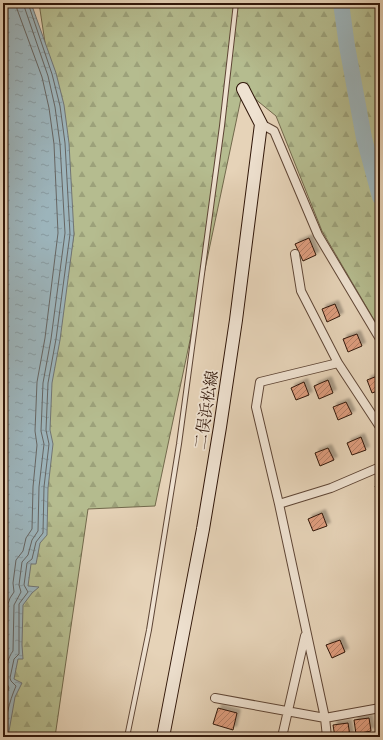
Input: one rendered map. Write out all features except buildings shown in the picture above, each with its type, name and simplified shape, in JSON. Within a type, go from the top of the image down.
[{"type":"main road","points":[[243,89],[261,124]]},
{"type":"main road","name":"二俣浜松線","points":[[163,737],[203,529],[220,427],[236,320],[261,124]]},
{"type":"street","points":[[261,124],[274,131],[318,236],[380,339]]},
{"type":"street","points":[[295,254],[301,291],[338,363],[380,427]]},
{"type":"street","points":[[327,737],[325,718],[279,504],[256,407],[260,382],[338,363]]},
{"type":"street","points":[[279,504],[331,488],[380,467]]},
{"type":"street","points":[[282,737],[306,633]]},
{"type":"street","points":[[215,698],[325,718],[380,708]]},
{"type":"lane","points":[[128,737],[149,630],[179,444],[222,126],[236,3]]},
{"type":"green space","points":[[39,3],[380,3],[380,330],[322,231],[276,116],[243,89],[155,506],[88,509],[55,737],[3,737],[3,680],[74,234]]},
{"type":"water","points":[[3,3],[31,3],[56,73],[64,105],[69,143],[74,234],[60,340],[52,383],[50,430],[53,444],[48,488],[47,535],[40,543],[36,564],[31,564],[28,586],[39,587],[32,593],[23,605],[23,659],[18,659],[14,679],[22,683],[15,697],[8,737],[3,737]]},
{"type":"waterway","points":[[341,3],[347,46],[364,138],[380,197]]}]
